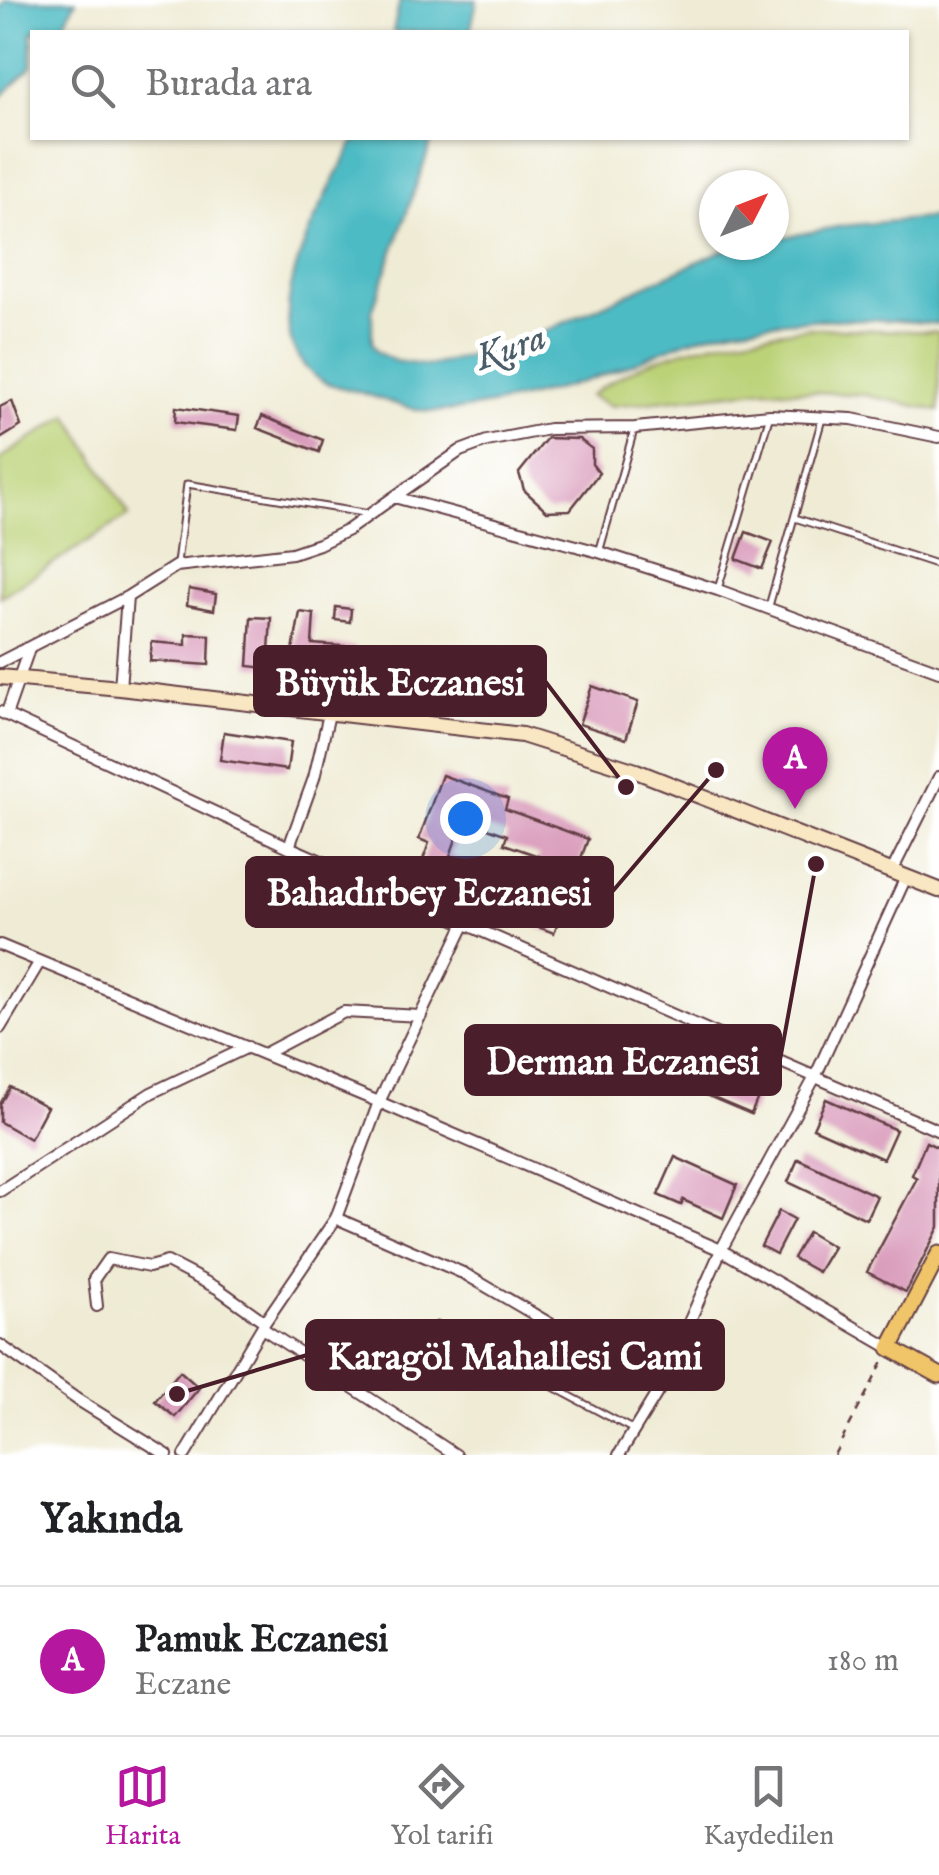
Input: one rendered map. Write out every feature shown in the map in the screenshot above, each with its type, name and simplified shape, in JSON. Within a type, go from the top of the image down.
[{"type":"main road","points":[[0,677],[522,736],[636,771],[939,890]]},
{"type":"main road","points":[[939,1254],[890,1348],[939,1375]]},
{"type":"street","points":[[0,662],[127,597],[176,566],[292,552],[348,530],[438,464],[487,441],[549,429],[635,428],[770,415],[822,416],[939,437]]},
{"type":"street","points":[[394,497],[600,552],[718,590],[939,671]]},
{"type":"street","points":[[120,688],[127,597]]},
{"type":"street","points":[[29,649],[3,714],[464,925],[939,1131]]},
{"type":"street","points":[[289,847],[314,778],[329,714]]},
{"type":"street","points":[[620,1455],[660,1388],[721,1250],[814,1077],[939,778]]},
{"type":"street","points":[[185,1455],[263,1325],[336,1218],[380,1102],[464,925]]},
{"type":"street","points":[[0,945],[380,1102],[721,1250],[890,1348]]},
{"type":"street","points":[[0,1028],[39,963]]},
{"type":"street","points":[[264,1054],[344,1012],[421,1016]]},
{"type":"street","points":[[0,1191],[152,1092],[248,1047]]},
{"type":"street","points":[[336,1218],[464,1274],[660,1388]]},
{"type":"street","points":[[97,1306],[94,1276],[112,1257],[142,1266],[174,1264],[456,1455]]},
{"type":"street","points":[[0,1345],[78,1400],[167,1455]]},
{"type":"lane","points":[[718,590],[770,415]]},
{"type":"lane","points":[[768,608],[822,416]]},
{"type":"lane","points":[[600,552],[635,428]]},
{"type":"lane","points":[[176,566],[187,484],[372,514]]},
{"type":"lane","points":[[796,518],[939,565]]},
{"type":"lane","points":[[437,1325],[634,1430]]},
{"type":"path","points":[[834,1455],[890,1348]]},
{"type":"green space","points":[[809,328],[939,332],[939,411],[865,395],[767,389],[611,406],[590,396],[640,366],[694,347]]},
{"type":"green space","points":[[68,415],[129,515],[0,597],[0,459]]},
{"type":"water","points":[[5,0],[76,0],[61,30],[30,30],[30,68],[0,98],[0,8]]},
{"type":"water","points":[[400,0],[477,0],[470,30],[393,30]]},
{"type":"water","name":"Kura","points":[[355,140],[432,140],[372,311],[372,344],[377,352],[395,361],[429,366],[520,343],[701,260],[789,260],[789,236],[842,226],[928,218],[939,218],[939,324],[829,319],[747,326],[691,340],[567,387],[492,405],[428,411],[332,385],[319,379],[298,356],[289,328],[290,295],[312,226]]},
{"type":"building","points":[[12,401],[21,426],[0,439],[0,407]]},
{"type":"building","points":[[176,407],[239,416],[237,430],[175,422]]},
{"type":"building","points":[[262,416],[323,440],[319,452],[257,428]]},
{"type":"building","points":[[547,438],[579,439],[592,449],[592,464],[599,473],[570,510],[547,511],[524,490],[519,473]]},
{"type":"building","points":[[746,532],[773,542],[762,569],[736,559]]},
{"type":"building","points":[[189,589],[216,594],[214,610],[187,605]]},
{"type":"building","points":[[336,607],[351,609],[350,622],[335,620]]},
{"type":"building","points":[[300,612],[314,614],[312,644],[355,647],[353,676],[308,673],[308,666],[291,662]]},
{"type":"building","points":[[251,617],[271,618],[268,668],[248,666]]},
{"type":"building","points":[[186,634],[210,635],[209,665],[150,661],[152,642],[186,645]]},
{"type":"building","points":[[517,686],[543,693],[537,716],[510,708]]},
{"type":"building","points":[[592,686],[638,702],[626,739],[579,724]]},
{"type":"building","points":[[224,732],[291,742],[287,770],[220,760]]},
{"type":"building","points":[[442,775],[508,799],[505,809],[588,839],[554,933],[415,882],[429,843],[419,839]],"holes":[[[463,819],[507,835],[504,844],[539,856],[526,892],[457,867],[460,860],[450,856]]]},
{"type":"building","points":[[698,1060],[762,1088],[751,1114],[687,1087]]},
{"type":"building","points":[[10,1087],[47,1107],[30,1139],[0,1122],[0,1104]]},
{"type":"building","points":[[826,1099],[896,1130],[883,1159],[813,1128]]},
{"type":"building","points":[[926,1142],[939,1148],[939,1227],[906,1292],[867,1272],[917,1178],[912,1175]]},
{"type":"building","points":[[675,1157],[737,1185],[723,1218],[683,1200],[681,1205],[658,1195]]},
{"type":"building","points":[[798,1159],[877,1196],[866,1219],[788,1182]]},
{"type":"building","points":[[779,1211],[794,1219],[776,1254],[761,1246]]},
{"type":"building","points":[[808,1232],[833,1247],[818,1272],[793,1258]]},
{"type":"building","points":[[180,1371],[199,1388],[175,1417],[155,1401]]},
{"type":"place","name":"Bahadırbey Eczanesi","points":[[716,770]]},
{"type":"place","name":"Büyük Eczanesi","points":[[626,787]]},
{"type":"place","name":"Pamuk Eczanesi","points":[[795,809]]},
{"type":"place","name":"Derman Eczanesi","points":[[816,864]]},
{"type":"place","name":"Karagöl Mahallesi Cami","points":[[177,1394]]}]
